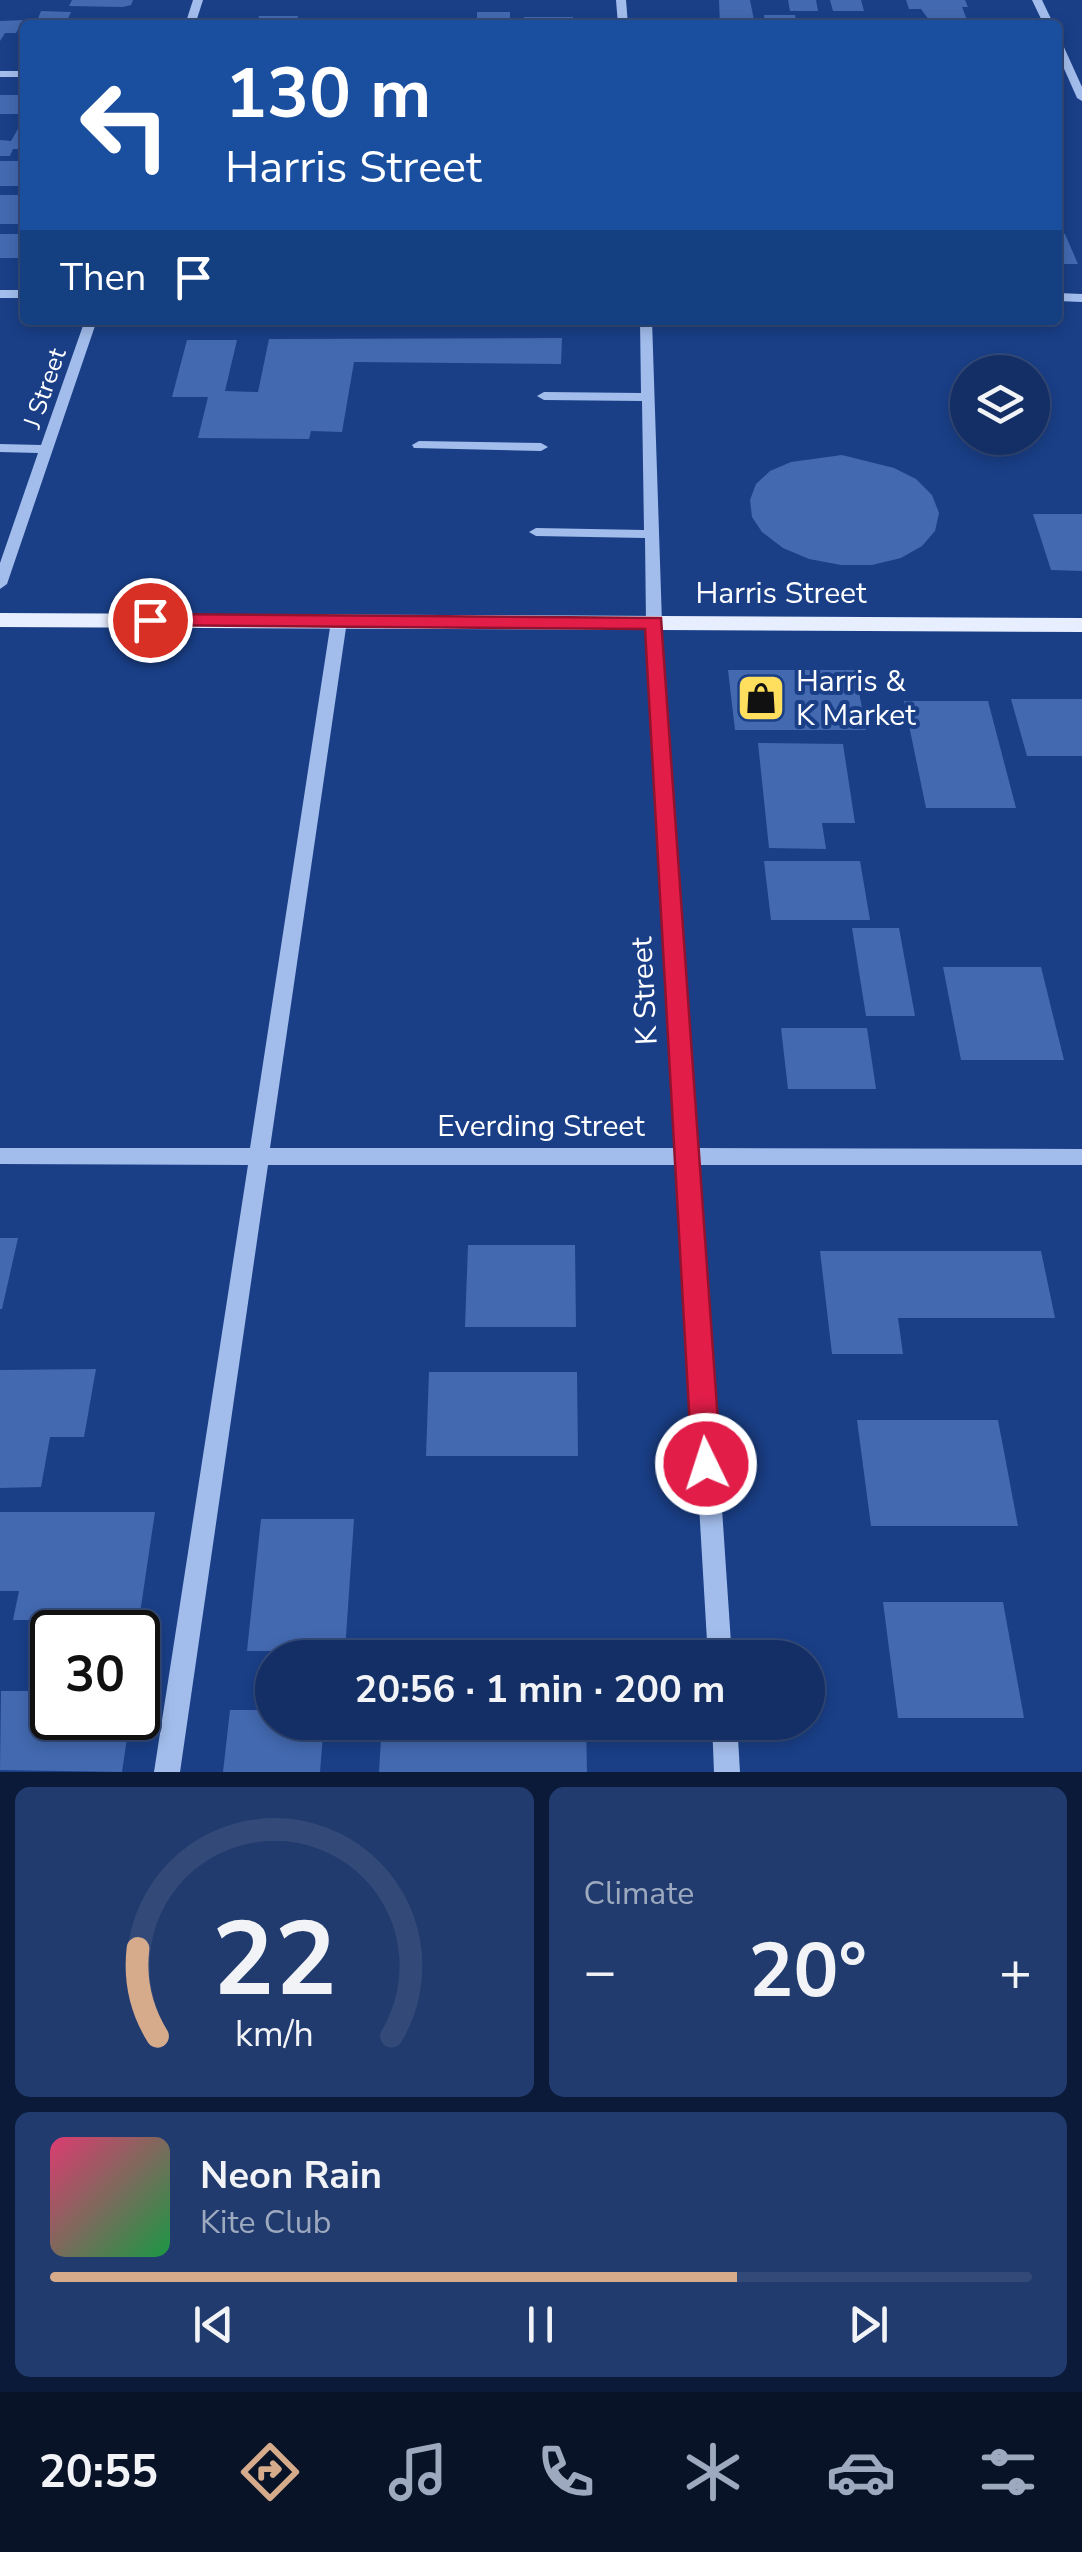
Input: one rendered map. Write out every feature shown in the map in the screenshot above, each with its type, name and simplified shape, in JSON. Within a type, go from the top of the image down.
[{"type":"main road","name":"Harris Street","points":[[0,620],[1082,625]]},
{"type":"street","points":[[1062,52],[1077,76],[1082,98]]},
{"type":"street","name":"J Street","points":[[0,584],[89,325]]},
{"type":"street","name":"K Street","points":[[646,325],[654,622],[719,1640]]},
{"type":"street","points":[[544,396],[647,397]]},
{"type":"street","points":[[419,446],[541,447]]},
{"type":"street","points":[[0,448],[46,449]]},
{"type":"street","points":[[536,532],[651,534]]},
{"type":"street","points":[[167,1772],[339,620]]},
{"type":"street","name":"Everding Street","points":[[0,1156],[1082,1157]]},
{"type":"street","points":[[725,1740],[728,1772]]},
{"type":"building","points":[[72,0],[133,0],[123,7],[69,6]]},
{"type":"building","points":[[719,0],[750,0],[754,20],[720,20]]},
{"type":"building","points":[[788,0],[816,0],[818,11],[790,11]]},
{"type":"building","points":[[830,0],[861,0],[864,11],[833,11]]},
{"type":"building","points":[[906,0],[965,0],[968,7],[962,7],[967,20],[929,20],[921,9],[909,9]]},
{"type":"building","points":[[41,11],[71,12],[67,20],[37,20]]},
{"type":"building","points":[[477,12],[510,12],[510,20],[477,20]]},
{"type":"building","points":[[764,15],[795,15],[796,20],[764,20]]},
{"type":"building","points":[[259,16],[298,16],[297,20],[258,20]]},
{"type":"building","points":[[524,17],[573,17],[573,20]]},
{"type":"building","points":[[20,20],[20,26],[16,33],[5,33],[0,41],[0,21]]},
{"type":"building","points":[[0,95],[20,95],[20,114],[0,114]]},
{"type":"building","points":[[20,127],[20,149],[13,149],[10,156],[0,156],[0,140],[11,141]]},
{"type":"building","points":[[0,161],[20,161],[20,186],[0,186]]},
{"type":"building","points":[[0,195],[20,195],[20,224],[0,224]]},
{"type":"building","points":[[0,234],[20,234],[19,258],[0,258]]},
{"type":"building","points":[[1062,234],[1065,234],[1078,264],[1062,264]]},
{"type":"building","points":[[562,338],[561,364],[354,362],[342,432],[311,431],[309,439],[198,438],[208,397],[172,397],[187,340],[237,340],[225,391],[258,392],[269,339]]},
{"type":"building","points":[[842,455],[894,468],[916,479],[932,495],[939,513],[935,531],[922,546],[901,558],[872,565],[841,565],[809,559],[783,548],[762,532],[752,517],[750,500],[756,484],[770,471],[791,462]]},
{"type":"building","points":[[1033,514],[1082,514],[1082,571],[1051,570]]},
{"type":"building","points":[[728,670],[855,670],[866,730],[735,730]]},
{"type":"building","points":[[1011,699],[1082,699],[1082,756],[1027,756]]},
{"type":"building","points":[[904,701],[988,701],[1016,808],[926,808]]},
{"type":"building","points":[[758,743],[843,744],[855,823],[822,823],[826,849],[769,848]]},
{"type":"building","points":[[764,861],[860,861],[870,920],[771,920]]},
{"type":"building","points":[[852,928],[899,928],[915,1016],[866,1016]]},
{"type":"building","points":[[943,967],[1041,967],[1064,1060],[961,1060]]},
{"type":"building","points":[[781,1028],[867,1028],[876,1089],[788,1089]]},
{"type":"building","points":[[0,1238],[18,1238],[2,1309],[0,1309]]},
{"type":"building","points":[[468,1245],[575,1245],[576,1327],[465,1327]]},
{"type":"building","points":[[820,1251],[1041,1251],[1055,1318],[898,1318],[903,1354],[832,1354]]},
{"type":"building","points":[[96,1369],[84,1437],[50,1437],[41,1487],[0,1488],[0,1370]]},
{"type":"building","points":[[429,1372],[577,1372],[578,1456],[426,1456]]},
{"type":"building","points":[[857,1420],[998,1420],[1018,1526],[871,1526]]},
{"type":"building","points":[[0,1512],[155,1512],[140,1610],[30,1610],[30,1620],[13,1620],[19,1591],[0,1591]]},
{"type":"building","points":[[261,1519],[354,1519],[346,1640],[255,1640],[255,1651],[247,1651]]},
{"type":"building","points":[[883,1602],[1003,1602],[1024,1718],[898,1718]]},
{"type":"building","points":[[1,1691],[30,1691],[30,1740],[127,1740],[122,1772],[0,1770]]},
{"type":"building","points":[[230,1710],[255,1710],[255,1740],[323,1740],[320,1772],[223,1772]]},
{"type":"building","points":[[381,1740],[586,1740],[587,1772],[379,1772]]},
{"type":"place","name":"Harris & K Market","points":[[761,698]]},
{"type":"route","points":[[150,620],[654,622],[706,1464]]}]
